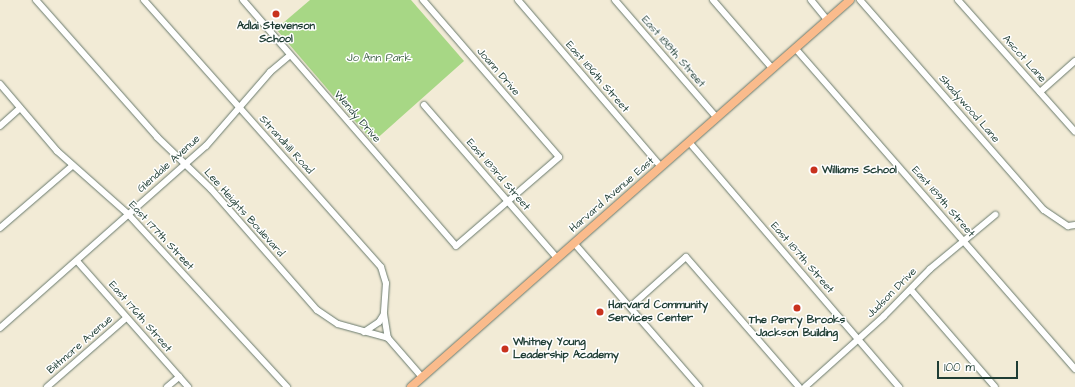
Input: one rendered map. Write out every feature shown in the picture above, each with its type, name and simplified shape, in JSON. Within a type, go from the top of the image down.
[{"type":"main road","name":"Harvard Avenue East","points":[[411,387],[850,0]]},
{"type":"street","name":"Lee Heights Boulevard","points":[[36,0],[184,165],[211,189],[317,310],[338,324],[388,338]]},
{"type":"street","name":"Strandhill Road","points":[[144,0],[380,267],[386,283],[384,314],[388,338]]},
{"type":"street","name":"Wendy Drive","points":[[243,0],[456,246],[508,201]]},
{"type":"street","name":"Joann Drive","points":[[423,0],[559,157],[508,201]]},
{"type":"street","name":"East 186th Street","points":[[518,0],[661,167]]},
{"type":"street","name":"East 188th Street","points":[[615,0],[716,117]]},
{"type":"street","points":[[713,0],[772,68]]},
{"type":"street","points":[[811,0],[827,20]]},
{"type":"street","name":"Shadywood Lane","points":[[860,0],[1044,210],[1068,226],[1075,226]]},
{"type":"street","name":"Ascot Lane","points":[[958,0],[1075,132]]},
{"type":"street","name":"East 189th Street","points":[[795,48],[1075,369]]},
{"type":"street","name":"Glendale Avenue","points":[[0,328],[184,165],[240,108],[270,72],[290,54]]},
{"type":"street","points":[[1040,92],[1075,61]]},
{"type":"street","name":"East 177th Street","points":[[0,84],[72,166],[128,214],[264,364],[287,387]]},
{"type":"street","name":"East 183rd Street","points":[[424,105],[557,258]]},
{"type":"street","points":[[0,126],[20,108]]},
{"type":"street","name":"East 187th Street","points":[[689,142],[899,387]]},
{"type":"street","points":[[0,228],[72,166]]},
{"type":"street","name":"Judson Drive","points":[[805,387],[911,290],[930,269],[995,215]]},
{"type":"street","points":[[574,243],[699,387]]},
{"type":"street","points":[[630,307],[686,257],[799,387]]},
{"type":"street","name":"East 176th Street","points":[[77,261],[188,387]]},
{"type":"street","points":[[911,290],[995,387]]},
{"type":"street","points":[[364,332],[379,322],[384,314]]},
{"type":"street","name":"Biltmore Avenue","points":[[47,387],[126,318]]},
{"type":"street","points":[[388,338],[422,377]]},
{"type":"street","points":[[167,387],[179,377]]},
{"type":"green space","name":"Jo Ann Park","points":[[310,0],[411,0],[464,61],[373,142],[276,29]]},
{"type":"place","name":"Adlai Stevenson School","points":[[276,14]]},
{"type":"place","name":"Williams School","points":[[814,170]]},
{"type":"place","name":"The Perry Brooks Jackson Building","points":[[797,308]]},
{"type":"place","name":"Harvard Community Services Center","points":[[600,312]]},
{"type":"place","name":"Whitney Young Leadership Academy","points":[[505,349]]}]
